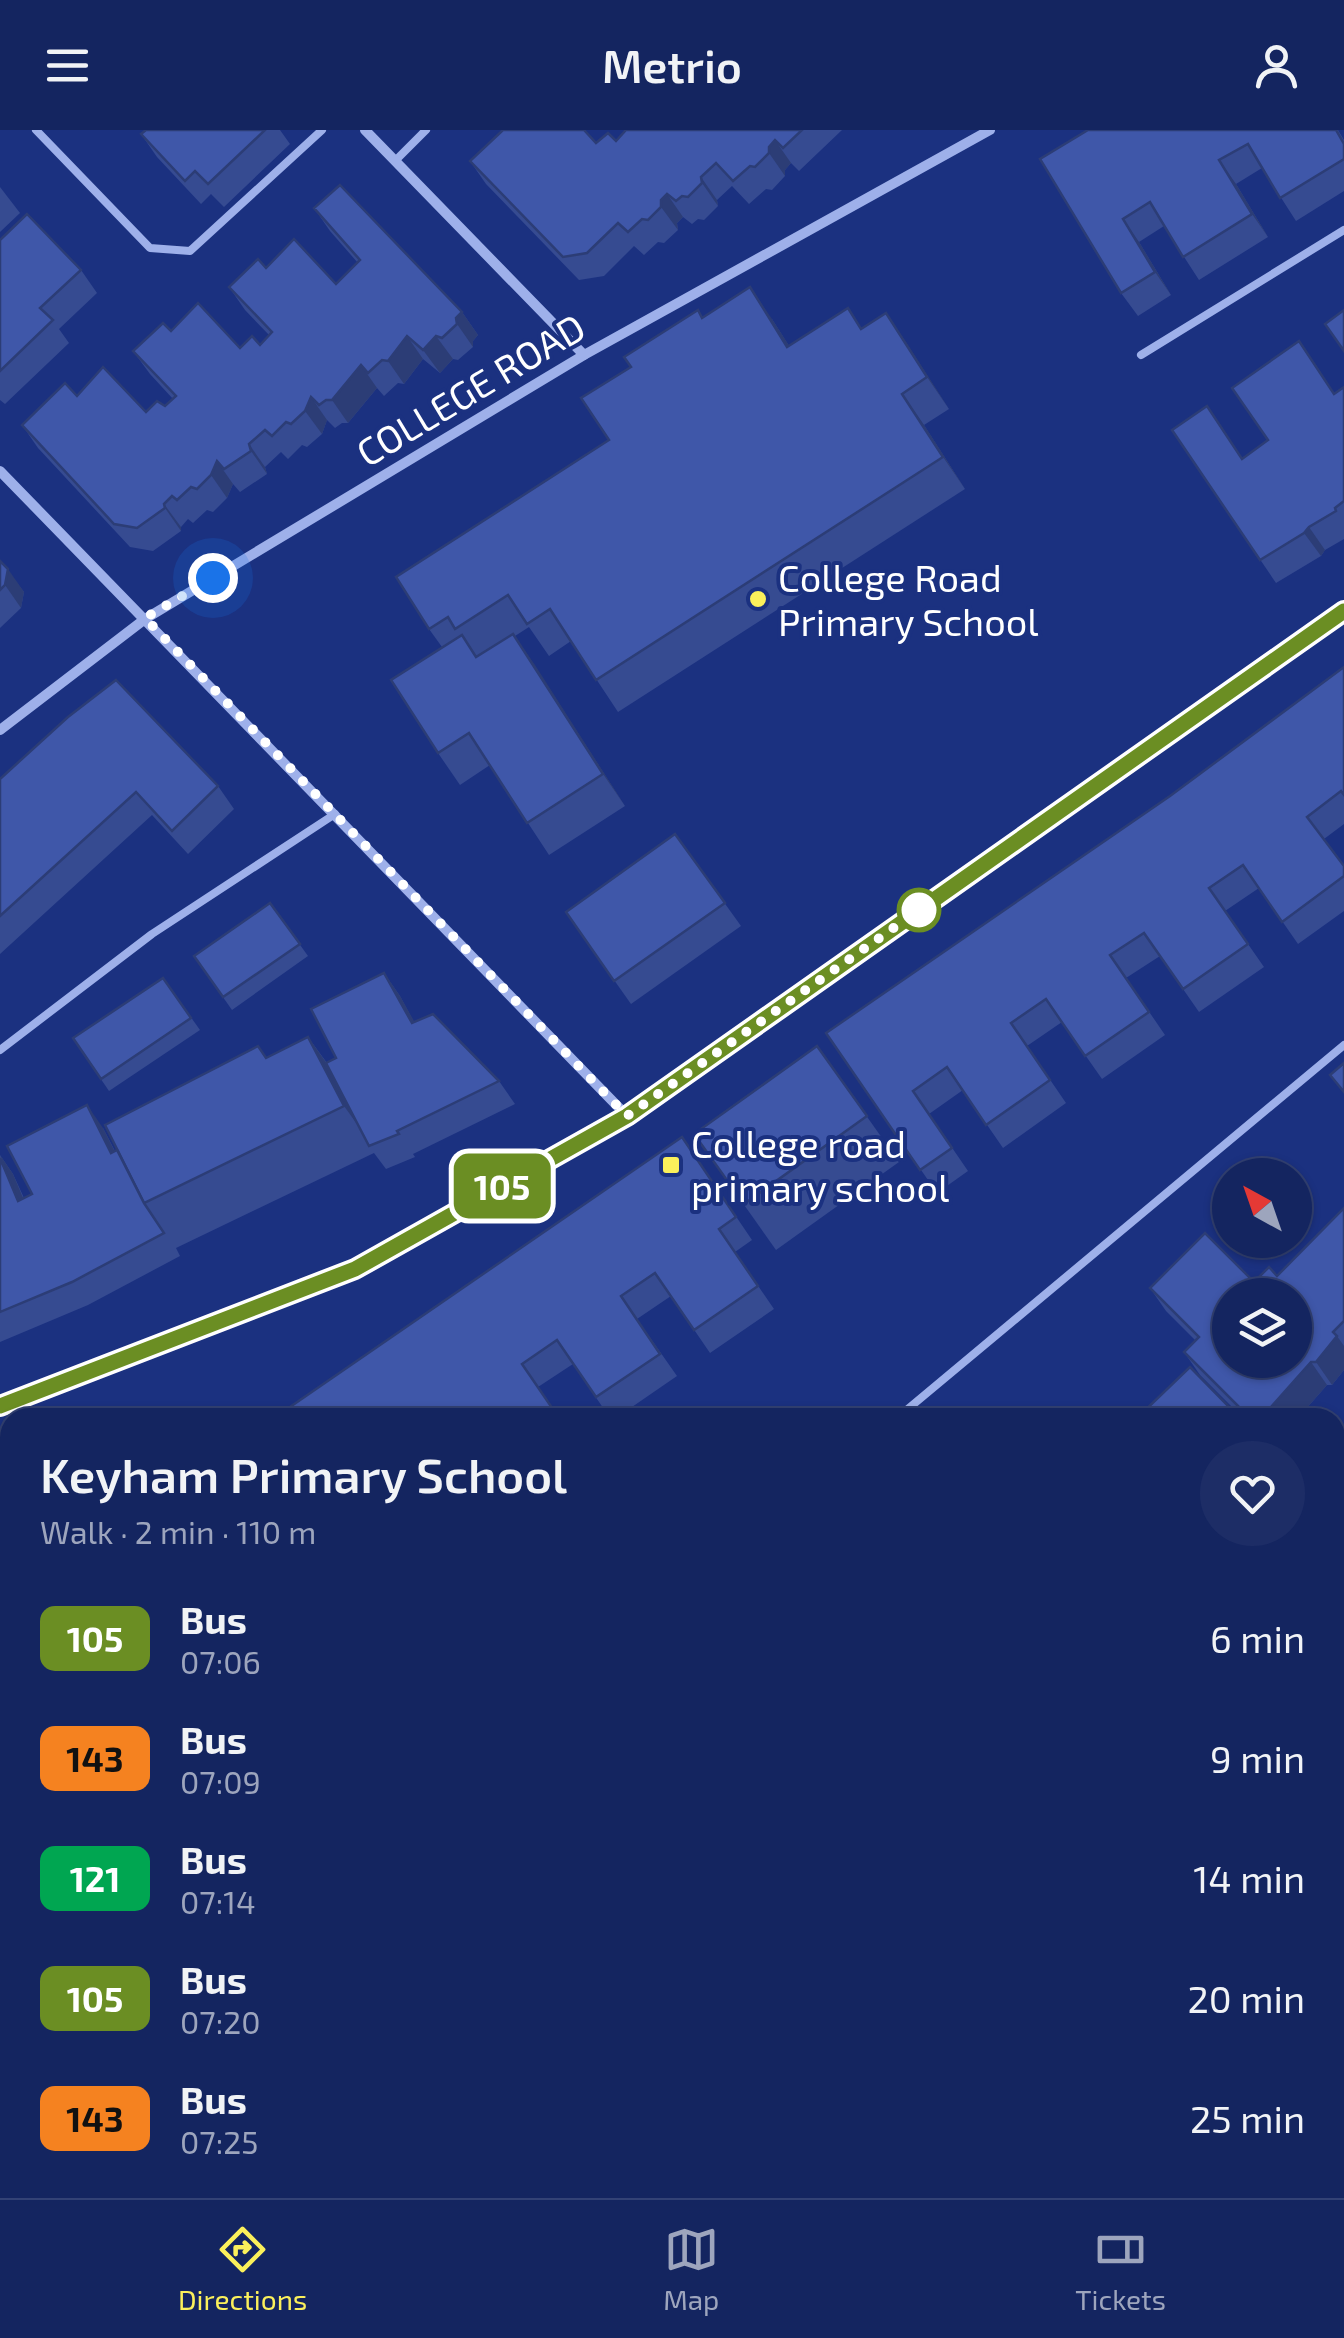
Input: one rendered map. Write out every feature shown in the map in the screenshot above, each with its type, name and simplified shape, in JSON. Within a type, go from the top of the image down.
[{"type":"street","points":[[365,130],[584,355]]},
{"type":"street","name":"COLLEGE ROAD","points":[[0,730],[145,618],[584,355],[990,130]]},
{"type":"street","points":[[0,471],[627,1116]]},
{"type":"street","points":[[0,1406],[355,1269],[627,1116],[1344,611]]},
{"type":"lane","points":[[36,130],[150,248],[190,250],[322,130]]},
{"type":"lane","points":[[394,161],[426,130]]},
{"type":"lane","points":[[1141,356],[1344,230]]},
{"type":"lane","points":[[0,1050],[152,934],[335,814]]},
{"type":"lane","points":[[909,1408],[1344,1044]]},
{"type":"building","points":[[146,130],[265,130],[208,184],[195,171],[185,181],[141,134]]},
{"type":"building","points":[[503,130],[584,130],[596,143],[608,133],[616,141],[626,130],[802,130],[783,148],[775,140],[755,167],[750,166],[733,181],[716,163],[688,197],[676,201],[667,194],[648,220],[642,219],[628,232],[618,223],[587,253],[563,257],[470,161]]},
{"type":"building","points":[[1088,130],[1336,130],[1344,144],[1344,159],[1280,198],[1248,144],[1219,160],[1252,214],[1183,257],[1150,202],[1123,219],[1155,272],[1121,293],[1040,159]]},
{"type":"building","points":[[340,185],[462,312],[456,318],[457,324],[442,338],[436,336],[423,350],[407,336],[388,361],[382,360],[368,373],[361,365],[332,400],[319,405],[311,397],[305,411],[291,424],[286,422],[272,436],[265,430],[249,444],[251,451],[224,469],[217,461],[211,475],[197,489],[191,487],[177,500],[172,496],[165,508],[137,528],[114,524],[22,425],[65,383],[77,396],[103,367],[146,412],[157,401],[165,406],[176,396],[133,351],[163,323],[171,331],[198,303],[240,348],[252,336],[260,345],[272,332],[229,287],[258,259],[266,268],[294,239],[336,284],[360,260],[314,208]]},
{"type":"building","points":[[27,214],[81,270],[40,308],[53,320],[0,371],[0,240]]},
{"type":"building","points":[[750,287],[787,347],[848,308],[861,329],[886,313],[927,377],[902,394],[943,457],[596,680],[550,609],[527,624],[508,595],[455,629],[448,617],[429,629],[396,577],[609,440],[581,398],[631,367],[624,357],[698,310],[702,318]]},
{"type":"building","points":[[1344,310],[1344,351],[1325,324]]},
{"type":"building","points":[[1299,341],[1334,394],[1344,387],[1344,501],[1336,511],[1260,560],[1172,430],[1207,406],[1242,459],[1268,440],[1232,388]]},
{"type":"building","points":[[0,561],[8,569],[0,590]]},
{"type":"building","points":[[513,634],[603,774],[527,823],[469,733],[438,753],[391,680],[462,635],[476,657]]},
{"type":"building","points":[[1344,667],[1344,795],[1341,791],[1307,817],[1344,866],[1344,876],[1282,922],[1243,865],[1209,888],[1248,944],[1183,989],[1144,933],[1110,955],[1149,1012],[1085,1056],[1046,999],[1011,1023],[1050,1080],[986,1125],[947,1067],[913,1091],[952,1148],[920,1170],[826,1033],[1170,796]]},
{"type":"building","points":[[116,680],[218,786],[172,831],[136,792],[0,916],[0,779],[68,717]]},
{"type":"building","points":[[675,834],[725,903],[614,981],[566,912]]},
{"type":"building","points":[[270,903],[300,944],[223,997],[194,956]]},
{"type":"building","points":[[384,973],[412,1023],[433,1014],[499,1081],[369,1146],[326,1063],[336,1058],[311,1009]]},
{"type":"building","points":[[163,978],[191,1018],[101,1079],[73,1038]]},
{"type":"building","points":[[308,1037],[344,1106],[144,1203],[105,1125],[258,1046],[266,1058]]},
{"type":"building","points":[[817,1046],[867,1116],[744,1204],[694,1134]]},
{"type":"building","points":[[1344,1063],[1344,1092],[1330,1075]]},
{"type":"building","points":[[87,1105],[111,1153],[117,1150],[164,1233],[72,1282],[0,1312],[0,1158],[18,1201],[32,1194],[7,1146]]},
{"type":"building","points":[[682,1137],[736,1217],[719,1229],[758,1286],[694,1330],[655,1273],[621,1296],[660,1354],[596,1397],[557,1340],[522,1364],[552,1408],[289,1408]]},
{"type":"building","points":[[1344,1208],[1344,1321],[1316,1362],[1312,1362],[1312,1278],[1258,1278],[1269,1267],[1277,1276],[1295,1258],[1312,1258],[1312,1240]]},
{"type":"building","points":[[1205,1233],[1212,1240],[1212,1258],[1230,1258],[1250,1278],[1212,1278],[1212,1378],[1297,1378],[1270,1408],[1240,1408],[1184,1352],[1199,1337],[1150,1288]]},
{"type":"building","points":[[1190,1367],[1230,1408],[1147,1408]]},
{"type":"bus line","name":"105","points":[[0,1406],[355,1269],[627,1116],[1344,611]]},
{"type":"place","name":"College Road Primary School","points":[[758,599]]},
{"type":"place","name":"College road primary school","points":[[671,1165]]},
{"type":"route","points":[[213,578],[145,618],[627,1116],[919,910]]}]
